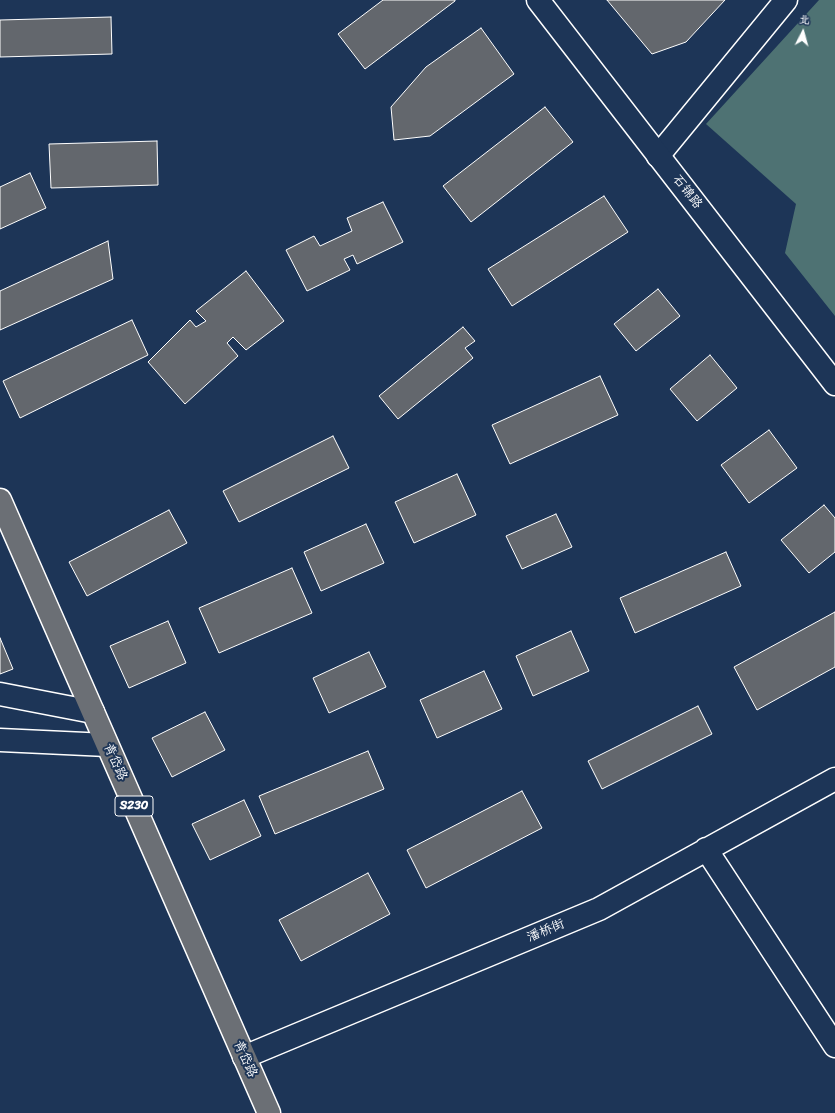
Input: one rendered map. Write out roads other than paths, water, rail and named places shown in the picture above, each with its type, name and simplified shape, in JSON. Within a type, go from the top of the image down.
[{"type":"main road","name":"青岱路","points":[[0,500],[269,1113]]},
{"type":"street","name":"石锦路","points":[[538,0],[835,384]]},
{"type":"street","points":[[658,156],[786,0]]},
{"type":"street","points":[[0,694],[93,712]]},
{"type":"street","points":[[0,740],[107,745]]},
{"type":"street","name":"潘桥街","points":[[244,1058],[599,909],[835,779]]},
{"type":"street","points":[[706,849],[835,1046]]}]
